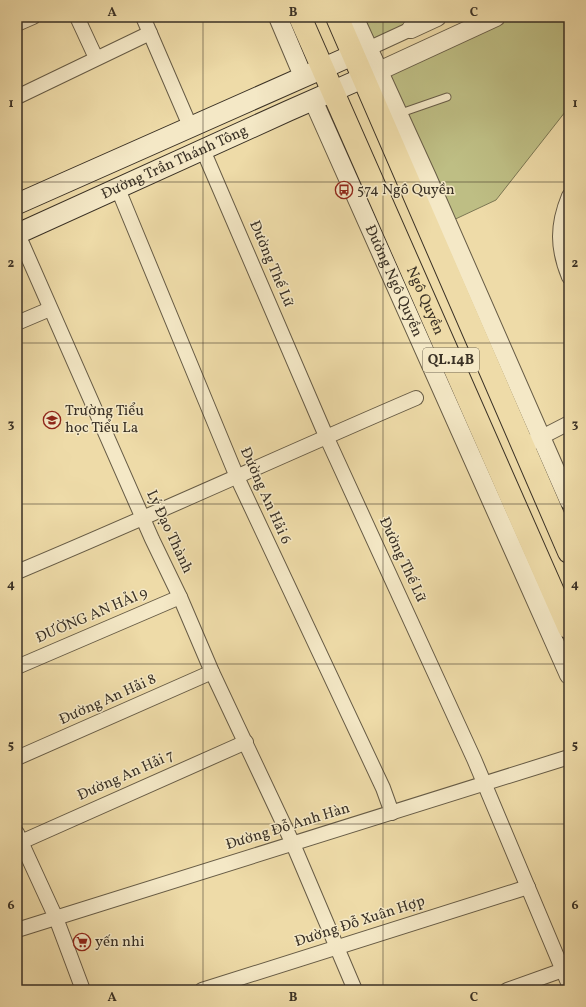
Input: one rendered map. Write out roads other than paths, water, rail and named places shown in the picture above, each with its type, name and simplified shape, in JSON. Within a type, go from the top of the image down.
[{"type":"highway","name":"Ngô Quyền","points":[[300,17],[313,72],[333,91],[569,628]]},
{"type":"highway","name":"Ngô Quyền","points":[[337,17],[361,52],[532,442],[569,552]]},
{"type":"main road","name":"Đường Trần Thánh Tông","points":[[17,204],[190,126],[361,52]]},
{"type":"main road","name":"Đường Trần Thánh Tông","points":[[17,234],[312,100],[371,75]]},
{"type":"street","points":[[17,24],[33,17]]},
{"type":"street","points":[[77,17],[96,58]]},
{"type":"street","points":[[143,17],[190,126]]},
{"type":"street","name":"Đường Ngô Quyền","points":[[278,17],[313,72],[312,100],[569,675]]},
{"type":"street","points":[[354,17],[361,52],[437,17]]},
{"type":"street","points":[[496,17],[371,75],[398,114],[532,442],[569,501]]},
{"type":"street","points":[[17,97],[150,33]]},
{"type":"street","name":"Đường Thế Lữ","points":[[203,150],[326,436],[484,783],[569,985]]},
{"type":"street","name":"Đường An Hải 6","points":[[118,189],[237,477],[383,788],[392,813]]},
{"type":"street","points":[[569,196],[562,212],[559,229],[560,246],[569,276]]},
{"type":"street","name":"Lý Đạo Thành","points":[[17,234],[143,518],[180,597],[212,672],[293,844],[355,990]]},
{"type":"street","points":[[17,323],[50,309]]},
{"type":"street","points":[[17,572],[416,398]]},
{"type":"street","points":[[532,442],[569,424]]},
{"type":"street","name":"ĐƯỜNG AN HẢl 9","points":[[17,667],[180,597]]},
{"type":"street","name":"Đường An Hải 8","points":[[17,758],[212,672]]},
{"type":"street","name":"Đường An Hải 7","points":[[19,838],[246,742]]},
{"type":"street","name":"Đường Đỗ Anh Hàn","points":[[17,930],[569,757]]},
{"type":"street","points":[[19,838],[56,918],[83,990]]},
{"type":"street","name":"Đường Đỗ Xuân Hợp","points":[[202,990],[528,887]]},
{"type":"street","points":[[507,990],[563,970]]},
{"type":"lane","points":[[398,114],[447,97]]},
{"type":"place","name":"574 Ngô Quyền","points":[[344,190]]},
{"type":"place","name":"Trường Tiểu học Tiểu La","points":[[52,420]]},
{"type":"place","name":"yến nhi","points":[[82,942]]}]
